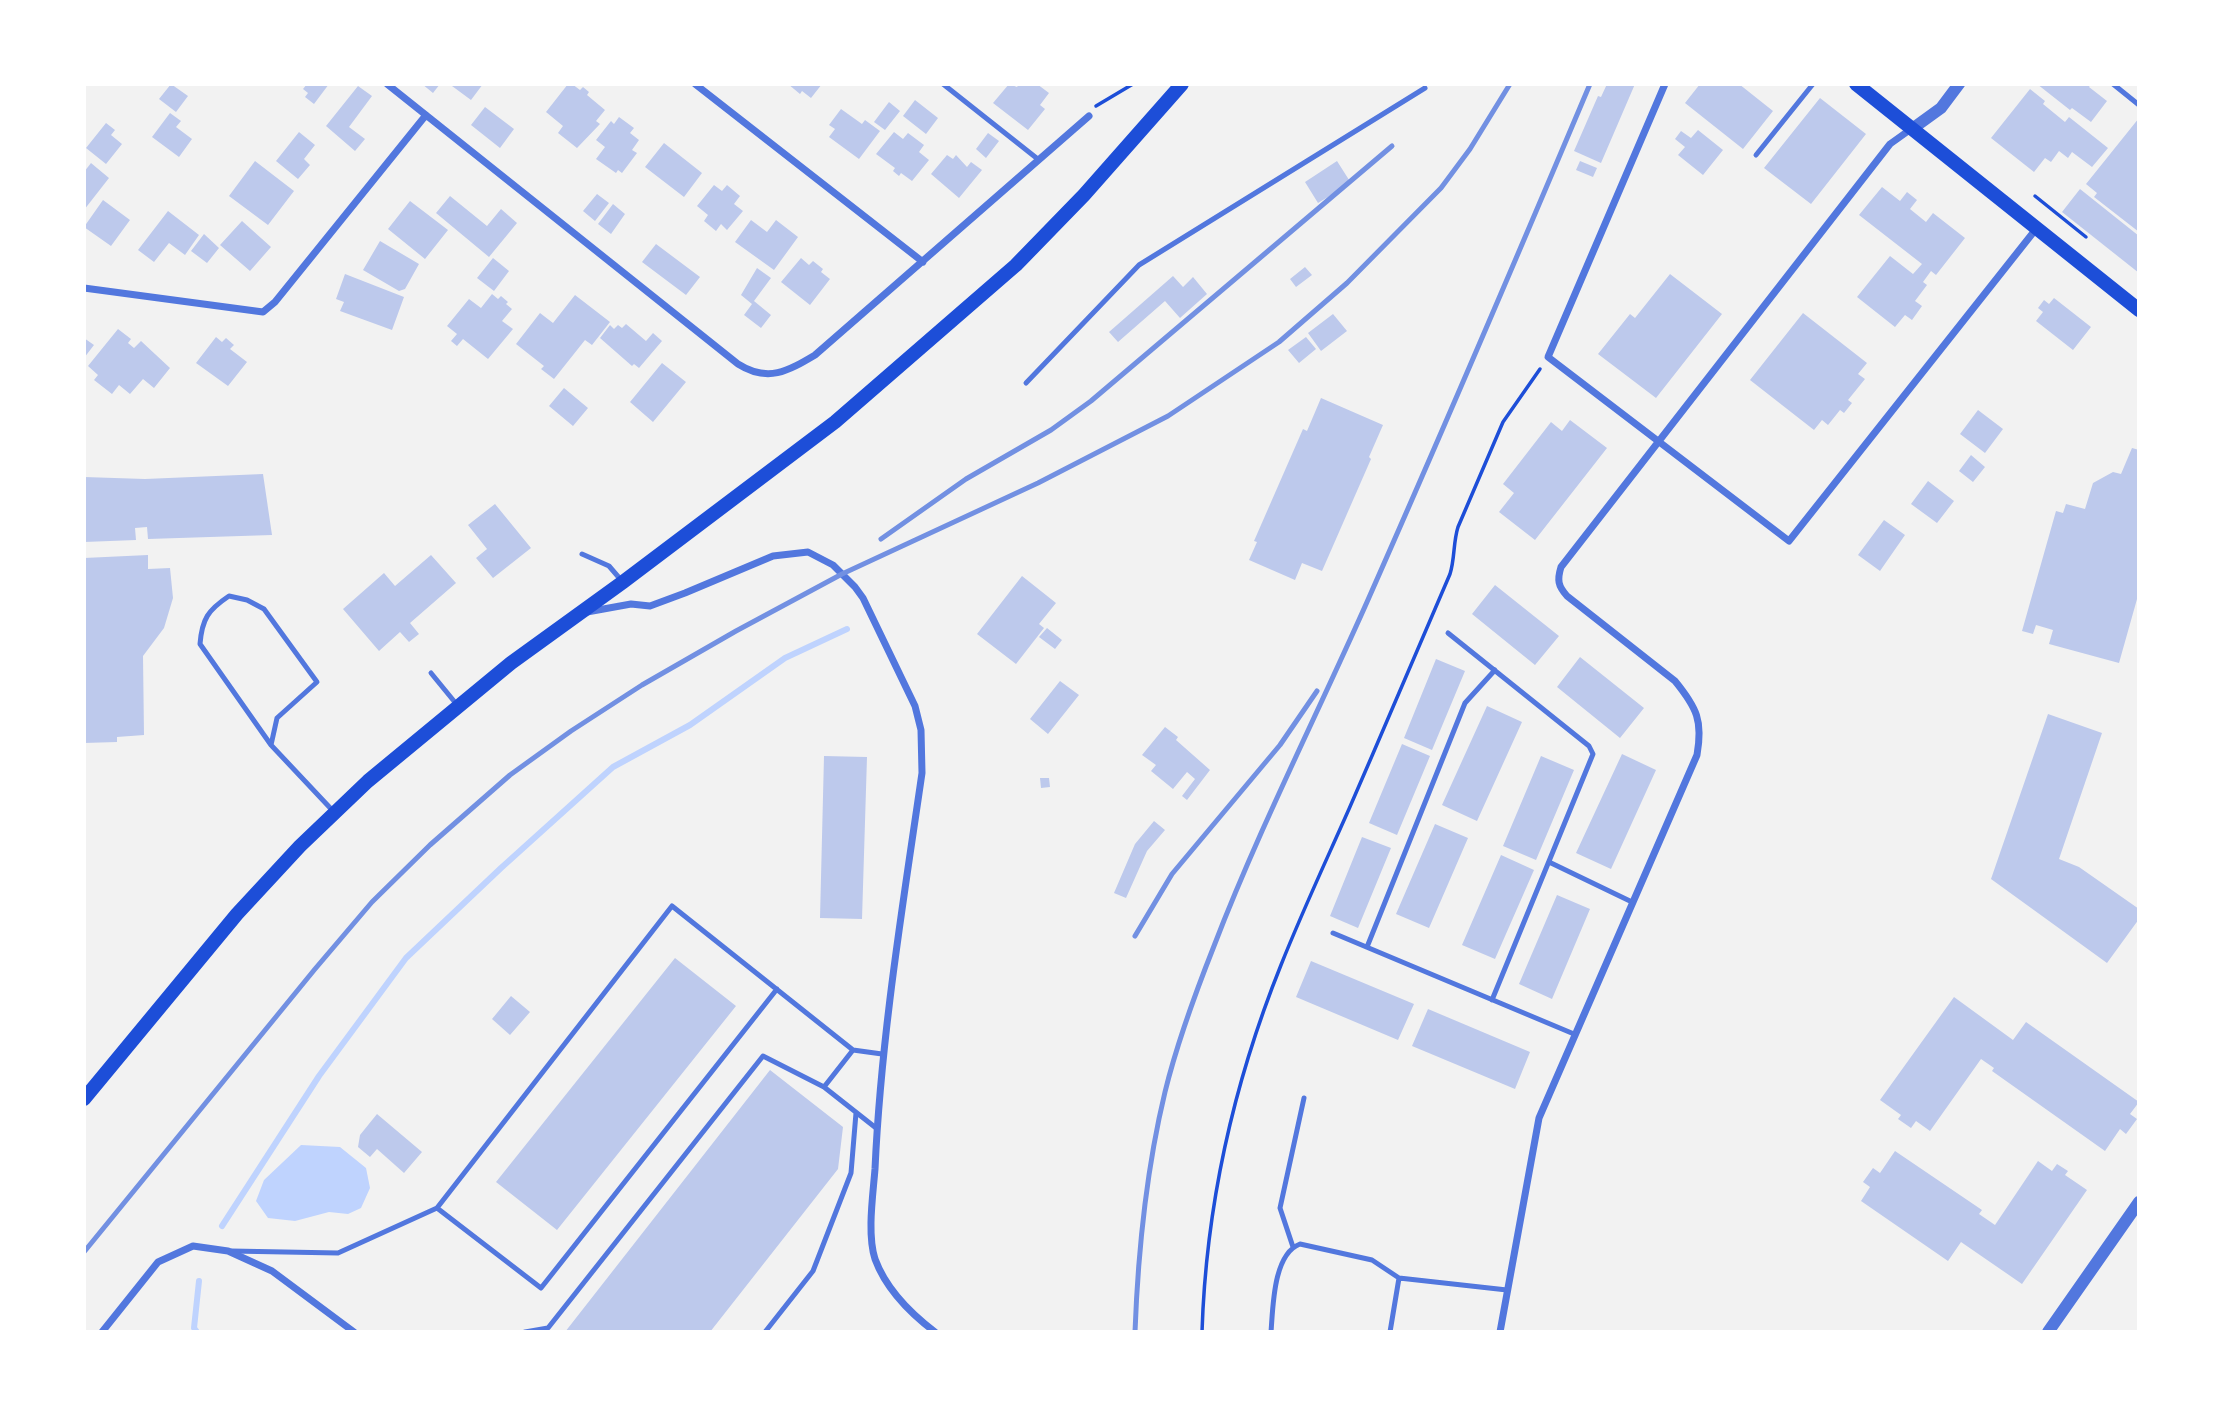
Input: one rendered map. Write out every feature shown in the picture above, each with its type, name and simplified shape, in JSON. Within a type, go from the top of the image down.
[{"type":"main road","points":[[84,1099],[237,914],[300,846],[368,781],[511,663],[624,582],[835,422],[1007,273],[1084,195],[1182,84]]},
{"type":"main road","points":[[1856,84],[2139,310]]},
{"type":"street","points":[[387,84],[738,364],[750,371],[764,374],[791,370],[815,355],[1089,116]]},
{"type":"street","points":[[695,84],[923,262]]},
{"type":"street","points":[[1665,84],[1548,357],[1789,541],[2036,229]]},
{"type":"street","points":[[1500,1332],[1534,1134],[1574,1034],[1697,755],[1700,727],[1687,695],[1675,681],[1560,589],[1558,576],[1561,567],[1890,144],[1941,108],[1959,84]]},
{"type":"street","points":[[84,288],[263,312],[275,302],[426,116]]},
{"type":"street","points":[[583,612],[631,604],[650,606],[773,556],[808,552],[832,565],[855,587],[915,706],[923,750],[922,772],[882,1054],[872,1227],[875,1258],[891,1288],[913,1315],[935,1332]]},
{"type":"street","points":[[2048,1332],[2139,1202]]},
{"type":"street","points":[[103,1332],[158,1262],[193,1245],[228,1251],[272,1271],[354,1332]]},
{"type":"lane","points":[[943,84],[1040,160]]},
{"type":"lane","points":[[1756,155],[1813,84]]},
{"type":"lane","points":[[2113,84],[2139,105]]},
{"type":"lane","points":[[1026,383],[1139,265],[1425,88]]},
{"type":"lane","points":[[582,554],[609,566],[624,582]]},
{"type":"lane","points":[[271,745],[277,718],[317,682],[264,609],[247,600],[229,596],[213,607],[201,626],[200,644],[271,745],[335,813]]},
{"type":"lane","points":[[1448,633],[1589,746],[1593,754],[1492,1000]]},
{"type":"lane","points":[[1367,947],[1465,703],[1495,670]]},
{"type":"lane","points":[[431,673],[458,706]]},
{"type":"lane","points":[[1549,862],[1632,902]]},
{"type":"lane","points":[[228,1251],[338,1253],[438,1208],[672,906],[853,1050],[882,1054]]},
{"type":"lane","points":[[1333,933],[1574,1034]]},
{"type":"lane","points":[[438,1208],[541,1288],[777,989]]},
{"type":"lane","points":[[824,1087],[853,1050]]},
{"type":"lane","points":[[525,1332],[548,1328],[763,1056],[824,1087],[876,1129]]},
{"type":"lane","points":[[1293,1247],[1280,1208],[1304,1098]]},
{"type":"lane","points":[[765,1332],[813,1270],[851,1173],[856,1113]]},
{"type":"lane","points":[[1271,1332],[1275,1287],[1280,1270],[1289,1251],[1300,1244],[1372,1260],[1399,1278],[1507,1290]]},
{"type":"lane","points":[[1390,1332],[1399,1278]]},
{"type":"path","points":[[1089,116],[1092,108],[1133,84]]},
{"type":"path","points":[[2035,196],[2086,237]]},
{"type":"path","points":[[1202,1332],[1204,1285],[1225,1146],[1238,1091],[1257,1031],[1281,964],[1450,574],[1454,560],[1454,541],[1463,515],[1503,422],[1548,357]]},
{"type":"water","points":[[301,1145],[340,1147],[366,1168],[370,1188],[361,1208],[348,1214],[329,1212],[295,1221],[268,1218],[256,1201],[264,1180]]},
{"type":"building","points":[[171,84],[188,96],[176,112],[159,99]]},
{"type":"building","points":[[307,84],[329,84],[314,104],[305,97],[308,93],[303,89]]},
{"type":"building","points":[[422,84],[440,84],[433,93]]},
{"type":"building","points":[[483,84],[471,100],[452,86]]},
{"type":"building","points":[[568,84],[580,90],[583,87],[589,92],[587,95],[605,110],[596,121],[600,124],[577,148],[558,133],[563,126],[546,112]]},
{"type":"building","points":[[788,84],[822,84],[811,98],[802,91],[800,94]]},
{"type":"building","points":[[1009,84],[1017,87],[1019,84],[1037,84],[1049,93],[1040,105],[1045,109],[1028,130],[993,103]]},
{"type":"building","points":[[1607,84],[1635,84],[1601,163],[1574,151],[1598,96],[1601,97]]},
{"type":"building","points":[[1700,84],[1739,84],[1773,111],[1743,149],[1685,103]]},
{"type":"building","points":[[2037,84],[2091,84],[2089,87],[2107,101],[2091,122],[2072,108],[2070,110]]},
{"type":"building","points":[[358,86],[372,96],[349,127],[365,139],[355,151],[326,126]]},
{"type":"building","points":[[2030,89],[2065,122],[2069,117],[2108,148],[2092,167],[2072,152],[2068,158],[2059,151],[2051,162],[2045,158],[2034,172],[1991,138]]},
{"type":"building","points":[[1820,98],[1866,134],[1811,204],[1764,168]]},
{"type":"building","points":[[915,100],[938,118],[926,134],[903,116]]},
{"type":"building","points":[[889,102],[900,111],[885,130],[874,122]]},
{"type":"building","points":[[485,107],[514,129],[500,148],[471,125]]},
{"type":"building","points":[[841,109],[862,124],[865,120],[880,131],[859,159],[829,137],[835,129],[829,125]]},
{"type":"building","points":[[170,113],[181,121],[176,127],[192,139],[179,157],[152,137]]},
{"type":"building","points":[[619,117],[634,128],[630,133],[639,140],[632,150],[637,153],[622,173],[618,170],[616,173],[596,159],[605,147],[596,140],[611,121],[614,124]]},
{"type":"building","points":[[2139,118],[2139,232],[2094,197],[2097,193],[2086,184]]},
{"type":"building","points":[[106,123],[115,130],[111,135],[122,144],[106,164],[86,148]]},
{"type":"building","points":[[1698,130],[1723,150],[1703,175],[1678,155],[1685,147],[1675,139],[1681,131],[1691,138]]},
{"type":"building","points":[[299,132],[315,145],[304,159],[310,165],[298,179],[276,161]]},
{"type":"building","points":[[894,132],[903,139],[908,133],[924,145],[919,152],[929,160],[912,181],[901,173],[899,176],[893,171],[895,168],[876,154]]},
{"type":"building","points":[[988,133],[999,141],[986,158],[976,149]]},
{"type":"building","points":[[664,143],[702,173],[684,197],[645,167]]},
{"type":"building","points":[[947,155],[953,159],[956,155],[967,167],[971,162],[982,170],[959,198],[931,174]]},
{"type":"building","points":[[255,161],[294,191],[268,225],[229,196]]},
{"type":"building","points":[[1337,161],[1351,183],[1318,203],[1305,182]]},
{"type":"building","points":[[1580,161],[1597,168],[1593,177],[1576,170]]},
{"type":"building","points":[[91,163],[109,178],[84,210],[84,172]]},
{"type":"building","points":[[714,185],[722,191],[727,185],[740,196],[734,204],[743,211],[727,230],[721,224],[716,231],[704,221],[708,215],[697,206]]},
{"type":"building","points":[[1882,187],[1900,201],[1907,192],[1917,200],[1910,209],[1926,222],[1933,213],[1965,238],[1936,275],[1931,271],[1923,282],[1927,285],[1915,301],[1922,306],[1912,320],[1905,315],[1895,327],[1857,297],[1890,256],[1913,274],[1922,264],[1859,215]]},
{"type":"building","points":[[2080,189],[2139,236],[2139,273],[2062,212]]},
{"type":"building","points":[[597,194],[609,203],[595,221],[583,211]]},
{"type":"building","points":[[450,196],[487,226],[501,209],[517,223],[489,257],[436,213]]},
{"type":"building","points":[[103,200],[130,220],[111,246],[84,227]]},
{"type":"building","points":[[410,201],[448,230],[425,259],[388,229]]},
{"type":"building","points":[[613,204],[625,214],[611,234],[598,224]]},
{"type":"building","points":[[168,211],[199,235],[185,255],[169,243],[154,262],[138,250]]},
{"type":"building","points":[[751,220],[767,232],[776,220],[798,237],[774,270],[735,242]]},
{"type":"building","points":[[242,221],[271,247],[250,271],[220,245]]},
{"type":"building","points":[[204,234],[219,248],[207,263],[191,251]]},
{"type":"building","points":[[380,241],[419,264],[405,289],[399,291],[363,270]]},
{"type":"building","points":[[656,244],[700,277],[686,295],[642,262]]},
{"type":"building","points":[[493,258],[509,271],[494,291],[477,278]]},
{"type":"building","points":[[801,258],[809,265],[813,261],[830,279],[810,305],[781,282]]},
{"type":"building","points":[[1305,267],[1312,275],[1296,287],[1290,279]]},
{"type":"building","points":[[757,268],[771,278],[754,301],[771,315],[761,328],[744,315],[752,304],[741,295]]},
{"type":"building","points":[[345,274],[404,297],[392,330],[340,311],[344,302],[336,299]]},
{"type":"building","points":[[1670,274],[1722,314],[1656,398],[1598,354],[1630,314],[1635,318]]},
{"type":"building","points":[[1173,276],[1183,287],[1193,277],[1207,294],[1180,318],[1165,301],[1118,342],[1109,332]]},
{"type":"building","points":[[492,294],[498,299],[501,296],[508,302],[506,304],[512,309],[502,321],[513,329],[488,359],[463,339],[457,346],[451,341],[457,334],[447,326],[469,299],[481,308]]},
{"type":"building","points":[[575,295],[610,322],[592,345],[585,340],[554,379],[541,369],[544,366],[516,344],[540,313],[553,323]]},
{"type":"building","points":[[2054,298],[2091,327],[2073,350],[2036,321],[2043,312],[2038,308],[2044,300],[2049,304]]},
{"type":"building","points":[[1803,313],[1867,363],[1858,374],[1865,379],[1848,400],[1852,403],[1844,413],[1840,410],[1828,425],[1822,420],[1814,430],[1750,380]]},
{"type":"building","points":[[1333,314],[1347,331],[1321,351],[1308,333]]},
{"type":"building","points":[[626,324],[646,341],[653,333],[662,341],[639,368],[634,364],[632,366],[600,338],[610,325],[614,329],[618,325],[622,328]]},
{"type":"building","points":[[118,329],[131,339],[128,343],[134,348],[141,341],[170,368],[154,388],[143,379],[130,394],[119,385],[112,394],[94,380],[98,375],[88,366]]},
{"type":"building","points":[[216,337],[222,342],[226,338],[234,345],[230,349],[247,362],[228,386],[196,363]]},
{"type":"building","points":[[1306,337],[1316,349],[1299,363],[1288,350]]},
{"type":"building","points":[[84,338],[94,345],[84,358]]},
{"type":"building","points":[[662,363],[686,382],[653,422],[630,402]]},
{"type":"building","points":[[564,388],[588,408],[573,426],[549,406]]},
{"type":"building","points":[[1321,398],[1383,425],[1322,571],[1302,563],[1295,580],[1249,560],[1257,542],[1254,541],[1303,429],[1307,431]]},
{"type":"building","points":[[1978,410],[2003,429],[1985,453],[1960,434]]},
{"type":"building","points":[[1570,420],[1607,448],[1535,540],[1499,512],[1514,493],[1503,484],[1551,422],[1562,431]]},
{"type":"building","points":[[2132,448],[2139,450],[2139,592],[2119,663],[2049,644],[2053,630],[2036,625],[2033,634],[2022,631],[2056,511],[2063,513],[2066,504],[2085,509],[2093,483],[2113,472],[2121,474]]},
{"type":"building","points":[[1971,455],[1985,467],[1973,482],[1959,471]]},
{"type":"building","points":[[263,474],[272,535],[148,539],[147,527],[135,528],[136,540],[84,542],[84,477],[145,479]]},
{"type":"building","points":[[1928,481],[1954,501],[1937,523],[1911,504]]},
{"type":"building","points":[[495,504],[531,548],[493,578],[476,558],[487,549],[468,525]]},
{"type":"building","points":[[1884,520],[1905,535],[1880,571],[1858,555]]},
{"type":"building","points":[[148,555],[148,569],[170,568],[173,598],[164,628],[143,656],[144,735],[117,737],[117,742],[84,743],[84,558]]},
{"type":"building","points":[[431,555],[456,583],[410,623],[419,634],[409,642],[400,632],[379,651],[343,609],[384,573],[395,586]]},
{"type":"building","points":[[1022,576],[1056,603],[1039,624],[1044,628],[1016,664],[977,634]]},
{"type":"building","points":[[1495,585],[1559,636],[1535,665],[1472,614]]},
{"type":"building","points":[[1047,628],[1062,640],[1055,649],[1039,637]]},
{"type":"building","points":[[1580,657],[1644,708],[1620,738],[1557,687]]},
{"type":"building","points":[[1436,659],[1465,671],[1432,750],[1404,738]]},
{"type":"building","points":[[1060,681],[1079,695],[1048,734],[1030,719]]},
{"type":"building","points":[[1487,706],[1522,722],[1477,821],[1442,805]]},
{"type":"building","points":[[2048,714],[2102,733],[2059,859],[2079,867],[2139,909],[2139,919],[2107,963],[1991,879]]},
{"type":"building","points":[[1165,727],[1210,770],[1187,800],[1182,796],[1195,779],[1187,772],[1173,789],[1151,771],[1156,765],[1142,755]]},
{"type":"building","points":[[1402,744],[1430,756],[1397,835],[1369,823]]},
{"type":"building","points":[[1622,754],[1656,770],[1611,869],[1576,853]]},
{"type":"building","points":[[824,756],[867,757],[862,919],[820,918]]},
{"type":"building","points":[[1541,756],[1574,770],[1536,860],[1503,846]]},
{"type":"building","points":[[1040,778],[1049,778],[1050,787],[1041,788]]},
{"type":"building","points":[[1154,821],[1165,830],[1147,851],[1126,898],[1114,893],[1135,844]]},
{"type":"building","points":[[1435,824],[1468,838],[1429,928],[1396,914]]},
{"type":"building","points":[[1362,837],[1391,848],[1358,928],[1330,916]]},
{"type":"building","points":[[1501,855],[1534,870],[1495,959],[1462,945]]},
{"type":"building","points":[[1557,895],[1590,909],[1552,999],[1519,984]]},
{"type":"building","points":[[675,958],[736,1006],[557,1230],[496,1182]]},
{"type":"building","points":[[1311,961],[1414,1004],[1398,1040],[1296,997]]},
{"type":"building","points":[[511,996],[530,1012],[510,1035],[492,1019]]},
{"type":"building","points":[[1954,997],[2013,1040],[2026,1022],[2139,1102],[2130,1114],[2137,1119],[2126,1134],[2120,1129],[2105,1151],[1992,1071],[1994,1068],[1981,1059],[1930,1131],[1916,1121],[1911,1128],[1898,1119],[1901,1115],[1880,1100]]},
{"type":"building","points":[[1428,1009],[1530,1052],[1515,1089],[1412,1046]]},
{"type":"building","points":[[770,1070],[843,1127],[838,1169],[710,1332],[565,1332]]},
{"type":"building","points":[[377,1114],[422,1152],[404,1173],[377,1149],[370,1157],[358,1147],[360,1135]]},
{"type":"building","points":[[1895,1151],[1982,1210],[1979,1214],[1995,1225],[2038,1161],[2052,1171],[2057,1164],[2068,1171],[2065,1175],[2087,1190],[2022,1284],[1961,1242],[1948,1261],[1861,1201],[1870,1187],[1863,1182],[1873,1168],[1880,1173]]},
{"type":"waterway","points":[[222,1226],[319,1076],[406,958],[613,767],[690,725],[785,658],[847,629]]},
{"type":"waterway","points":[[197,1332],[194,1328],[199,1281]]},
{"type":"railway","points":[[84,1252],[372,902],[430,845],[510,775],[642,685],[736,631],[842,574],[1038,483],[1168,416],[1279,342],[1347,283],[1441,188],[1470,149],[1510,84]]},
{"type":"railway","points":[[1135,1332],[1141,1241],[1158,1122],[1193,1000],[1231,902],[1348,645],[1590,84]]},
{"type":"railway","points":[[881,539],[966,479],[1051,430],[1091,401],[1392,146]]},
{"type":"railway","points":[[1135,936],[1172,874],[1280,745],[1317,691]]}]
